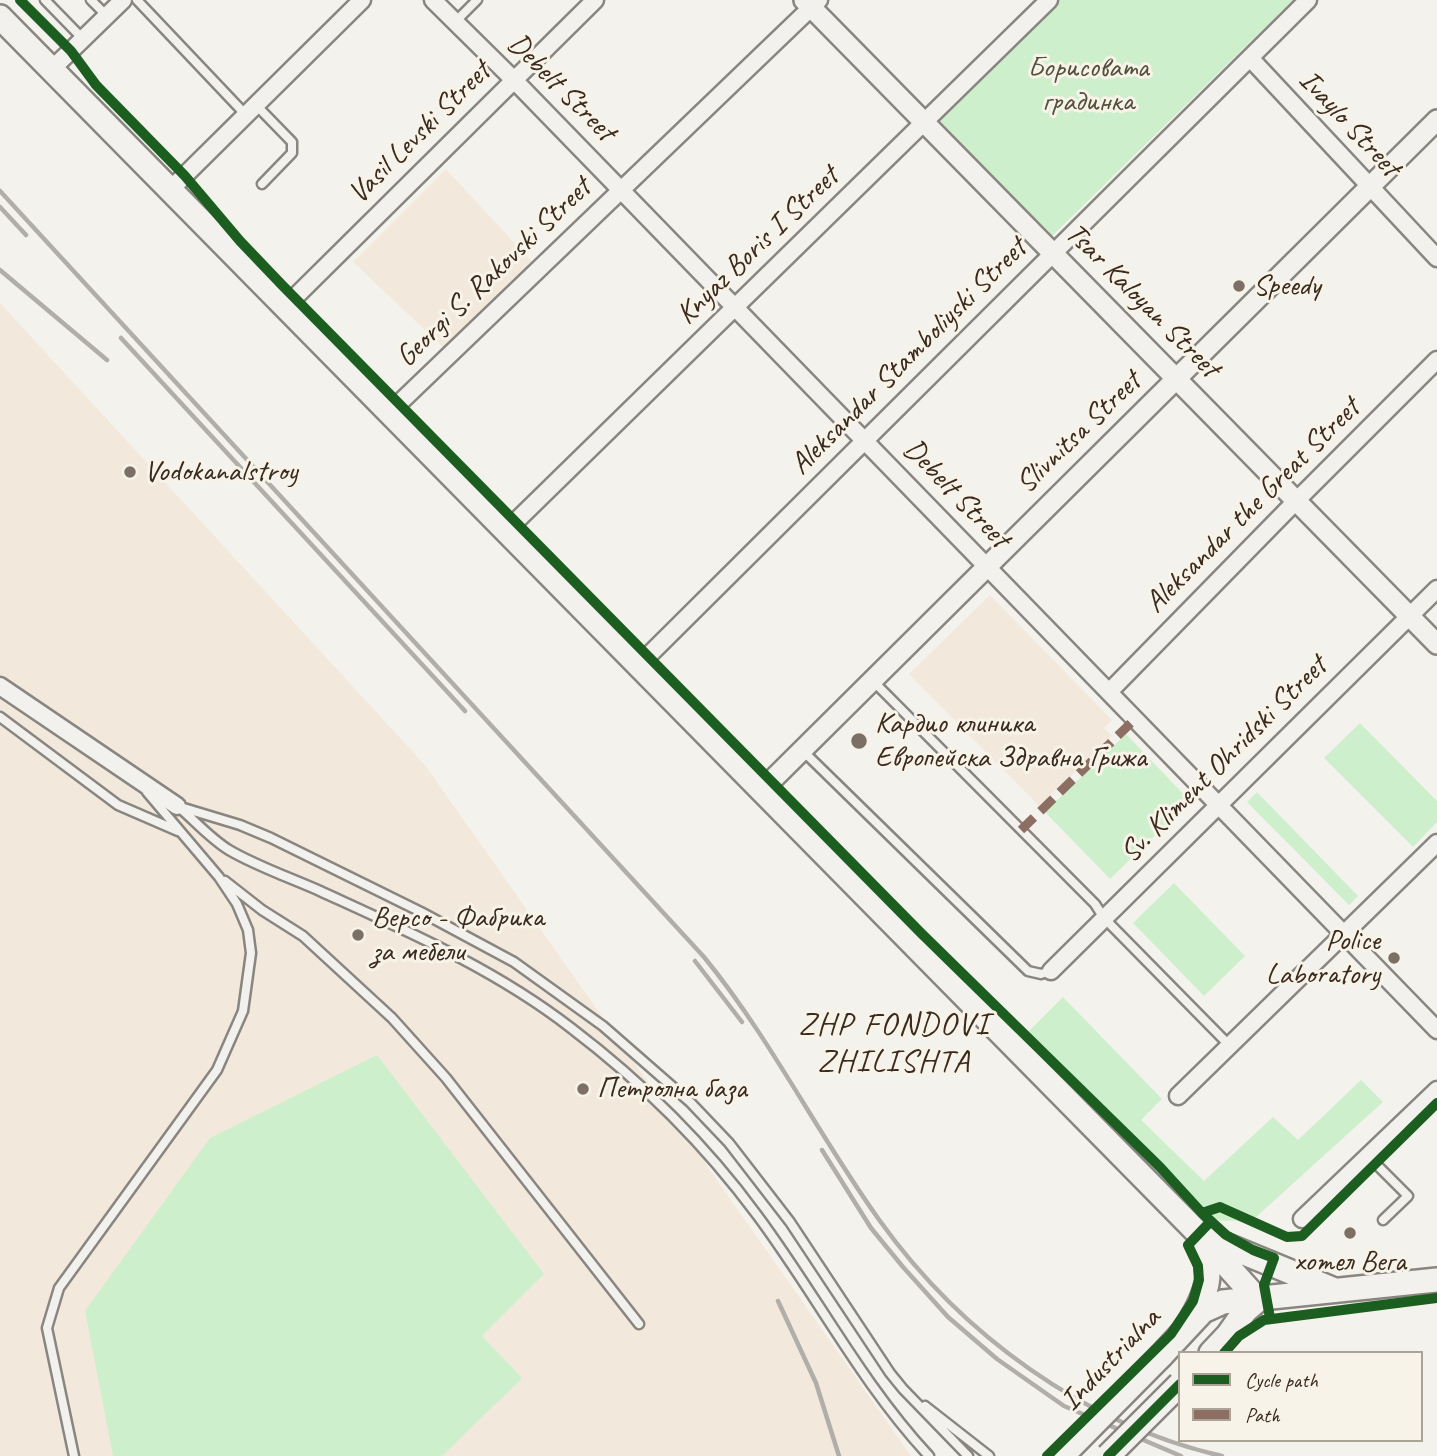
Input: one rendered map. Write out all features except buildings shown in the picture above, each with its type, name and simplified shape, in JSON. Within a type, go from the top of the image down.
[{"type":"main road","points":[[0,17],[1199,1234],[1258,1300],[1245,1311],[1213,1351]]},
{"type":"main road","points":[[1199,1234],[1337,1291]]},
{"type":"main road","points":[[1186,1328],[1205,1295],[1209,1279],[1207,1259],[1199,1234]]},
{"type":"main road","name":"Industrialna","points":[[1062,1456],[1203,1311],[1216,1304],[1437,1280]]},
{"type":"main road","points":[[1108,1456],[1178,1386]]},
{"type":"street","points":[[52,69],[123,0]]},
{"type":"street","points":[[170,190],[362,0]]},
{"type":"street","name":"Debelt Street","points":[[433,0],[514,79],[1437,1030]]},
{"type":"street","name":"Vasil Levski Street","points":[[285,307],[595,0]]},
{"type":"street","name":"Knyaz Boris I Street","points":[[506,531],[1049,0]]},
{"type":"street","name":"Aleksandar Stamboliyski Street","points":[[639,665],[1308,0]]},
{"type":"street","name":"Tsar Kaloyan Street","points":[[811,2],[924,123],[1437,644]]},
{"type":"street","name":"Georgi S. Rakovski Street","points":[[389,413],[621,190],[811,2]]},
{"type":"street","name":"Ivaylo Street","points":[[1250,58],[1437,258]]},
{"type":"street","name":"Slivnitsa Street","points":[[763,789],[1437,120]]},
{"type":"street","name":"Aleksandar the Great Street","points":[[1109,692],[1437,360]]},
{"type":"street","name":"Sv. Kliment Ohridski Street","points":[[1051,971],[1437,589]]},
{"type":"street","points":[[0,686],[177,806]]},
{"type":"street","points":[[1178,1096],[1437,843]]},
{"type":"street","points":[[1303,1219],[1437,1090]]},
{"type":"lane","points":[[46,0],[83,39]]},
{"type":"lane","points":[[91,0],[107,16]]},
{"type":"lane","points":[[137,0],[251,110],[292,142],[292,153],[261,184]]},
{"type":"lane","points":[[455,22],[477,0]]},
{"type":"lane","points":[[872,680],[1095,904],[1104,918],[1230,1046]]},
{"type":"lane","points":[[0,717],[118,804],[181,833]]},
{"type":"lane","points":[[802,750],[1022,965],[1034,973],[1051,971]]},
{"type":"lane","points":[[74,1456],[47,1328],[59,1288],[217,1070],[243,1011],[251,953],[248,930],[237,904],[219,877],[129,772]]},
{"type":"lane","points":[[177,806],[240,825],[271,838],[421,912],[514,962],[603,1026],[690,1102],[729,1143],[790,1222],[903,1389],[968,1456]]},
{"type":"lane","points":[[177,806],[228,849],[483,969],[570,1027],[627,1073],[680,1123],[718,1164],[759,1217],[859,1369],[894,1417],[929,1456]]},
{"type":"lane","points":[[219,877],[303,936],[392,1018],[446,1078],[639,1324]]},
{"type":"lane","points":[[1368,1156],[1408,1196],[1383,1220]]},
{"type":"lane","points":[[903,1389],[989,1456]]},
{"type":"shaded area","points":[[446,169],[532,262],[444,348],[353,262]]},
{"type":"shaded area","points":[[0,303],[425,765],[911,1456],[0,1456]]},
{"type":"shaded area","points":[[990,595],[1112,720],[1104,728],[1112,736],[1039,806],[909,674]]},
{"type":"green space","name":"Борисовата градинка","points":[[1056,0],[1293,0],[1050,238],[934,120]]},
{"type":"green space","points":[[1360,723],[1437,801],[1437,822],[1413,847],[1324,758]]},
{"type":"green space","points":[[1126,734],[1190,801],[1110,879],[1045,812]]},
{"type":"green space","points":[[1257,792],[1358,896],[1349,905],[1247,802]]},
{"type":"green space","points":[[1174,883],[1245,956],[1204,996],[1133,923]]},
{"type":"green space","points":[[1063,997],[1162,1099],[1141,1120],[1204,1181],[1273,1117],[1298,1140],[1361,1080],[1383,1102],[1255,1218],[1224,1221],[1210,1217],[1183,1203],[1020,1040]]},
{"type":"green space","points":[[377,1055],[544,1274],[482,1336],[522,1378],[442,1456],[113,1456],[85,1311],[210,1138]]},
{"type":"railway","points":[[0,191],[704,957],[751,1021],[880,1221],[912,1262],[948,1301],[988,1337],[1075,1398],[1122,1422],[1171,1442],[1222,1456]]},
{"type":"railway","points":[[0,207],[26,235]]},
{"type":"railway","points":[[0,270],[107,360]]},
{"type":"railway","points":[[121,338],[465,711]]},
{"type":"railway","points":[[695,961],[742,1022]]},
{"type":"railway","points":[[822,1150],[871,1228],[903,1267],[948,1317],[997,1359],[1064,1406],[1181,1456]]},
{"type":"railway","points":[[778,1301],[816,1383],[839,1456]]},
{"type":"marked path","points":[[1021,830],[1135,719]]},
{"type":"cycle path","points":[[20,0],[71,51],[96,85],[185,176],[240,241],[282,285],[922,934],[1160,1167],[1202,1213],[1226,1235],[1274,1258],[1264,1285],[1270,1318]]},
{"type":"cycle path","points":[[1202,1213],[1220,1207],[1287,1237],[1302,1236],[1437,1103]]},
{"type":"cycle path","points":[[1047,1456],[1171,1334],[1193,1301],[1199,1280],[1198,1266],[1188,1245],[1211,1221]]},
{"type":"cycle path","points":[[1226,1351],[1239,1336],[1264,1320],[1437,1298]]},
{"type":"cycle path","points":[[1108,1456],[1178,1386]]},
{"type":"place","name":"Speedy","points":[[1239,286]]},
{"type":"place","name":"Vodokanalstroy","points":[[130,472]]},
{"type":"place","name":"Кардио клиника Европейска Здравна Грижа","points":[[859,741]]},
{"type":"place","name":"Версо - Фабрика за мебели","points":[[358,935]]},
{"type":"place","name":"Police Laboratory","points":[[1394,958]]},
{"type":"place","name":"Петролна база","points":[[583,1089]]},
{"type":"place","name":"хотел Вега","points":[[1350,1233]]},
{"type":"district","name":"ZHP FONDOVI ZHILISHTA","points":[[894,1044]]}]
